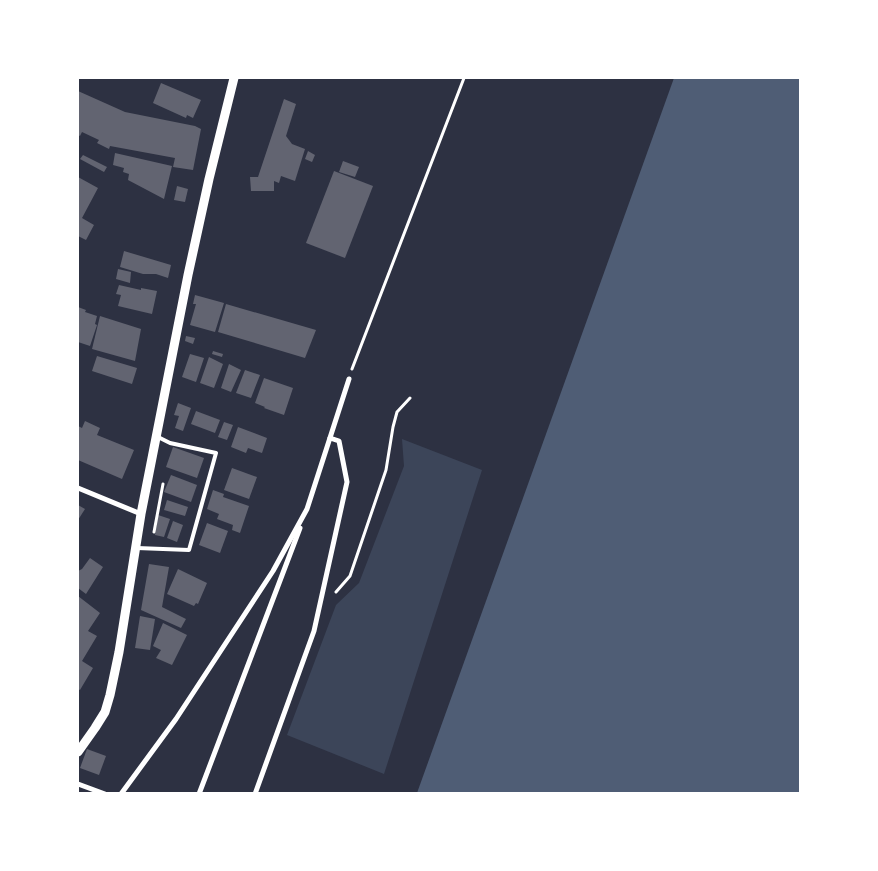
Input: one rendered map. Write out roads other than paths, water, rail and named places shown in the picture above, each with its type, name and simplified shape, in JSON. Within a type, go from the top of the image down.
[{"type":"street","points":[[78,752],[105,712],[110,695],[156,436],[202,208],[234,78]]},
{"type":"street","points":[[199,794],[307,509],[349,379]]},
{"type":"street","points":[[255,794],[314,631],[346,482],[339,441],[330,438]]},
{"type":"street","points":[[78,488],[141,514]]},
{"type":"street","points":[[121,794],[176,719],[267,580],[307,509]]},
{"type":"street","points":[[78,784],[104,794]]},
{"type":"lane","points":[[136,548],[189,550],[216,453],[170,443],[156,436]]}]
